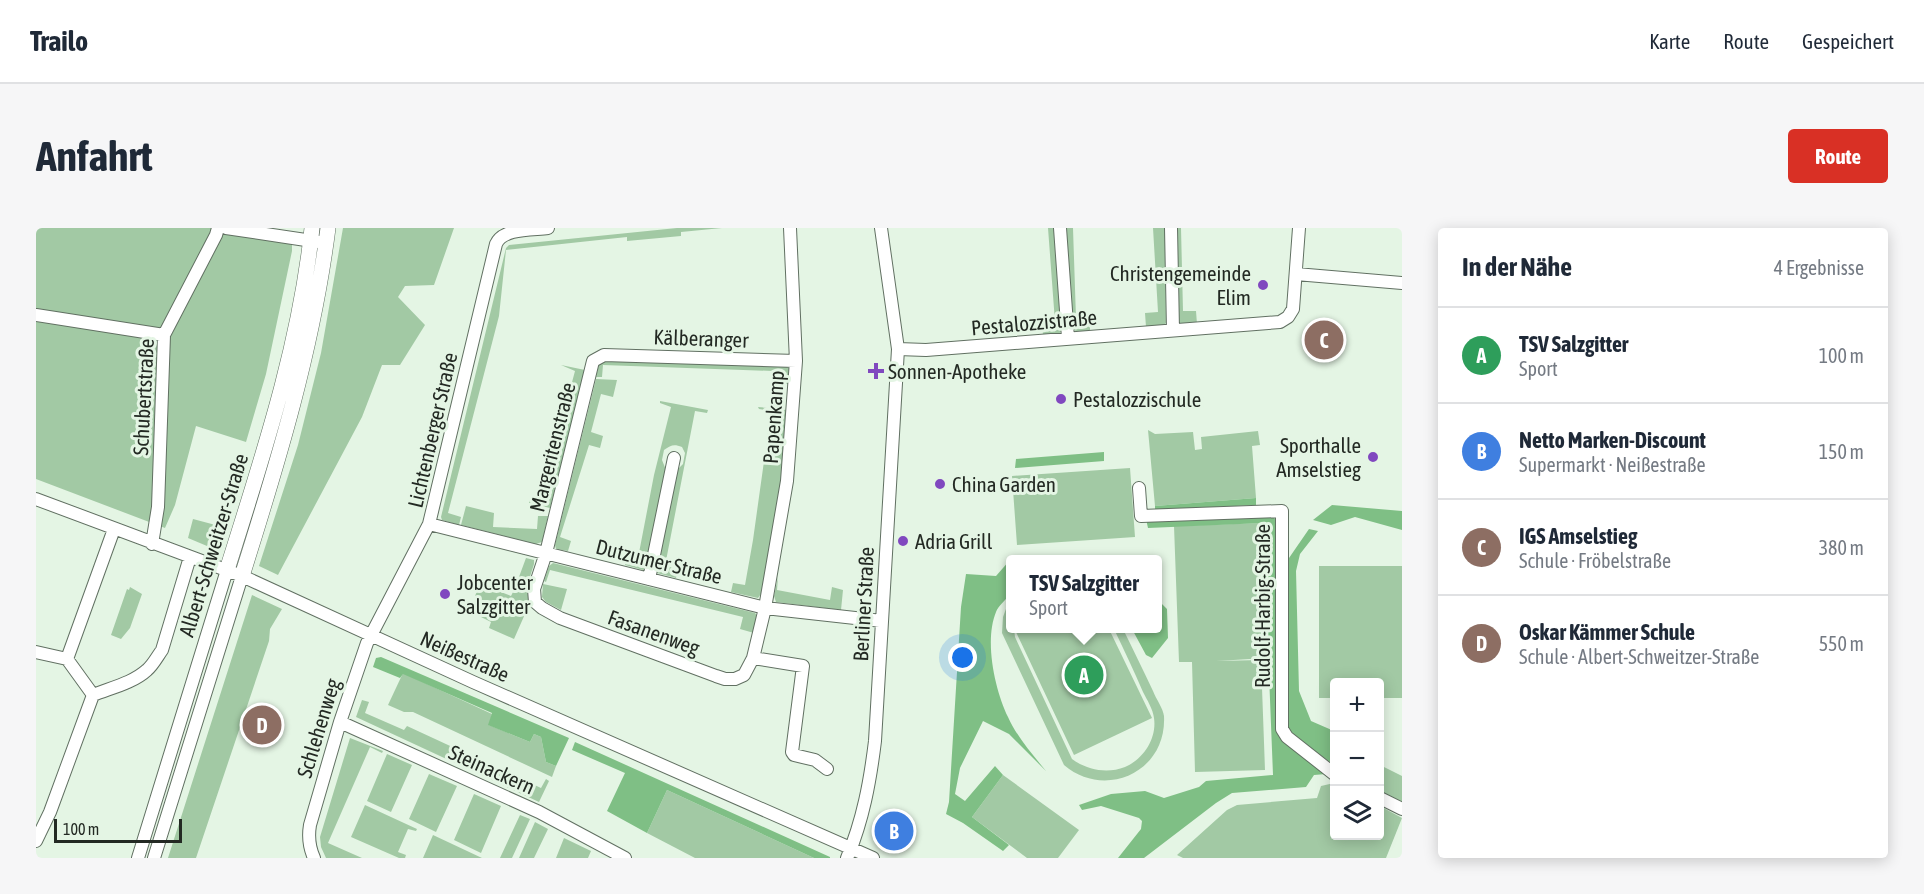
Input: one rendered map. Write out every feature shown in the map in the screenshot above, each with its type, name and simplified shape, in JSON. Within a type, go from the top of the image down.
[{"type":"main road","name":"Albert-Schweitzer-Straße","points":[[235,573],[295,397],[316,305],[319,235]]},
{"type":"street","name":"Schubertstraße","points":[[152,544],[158,507],[164,335],[216,236],[218,228]]},
{"type":"street","points":[[226,228],[319,235]]},
{"type":"street","points":[[541,228],[548,228]]},
{"type":"street","name":"Lichtenberger Straße","points":[[371,634],[429,524],[498,238],[510,232],[541,228]]},
{"type":"street","name":"Papenkamp","points":[[765,608],[787,481],[796,361],[790,228]]},
{"type":"street","name":"Berliner Straße","points":[[849,853],[859,828],[870,782],[875,741],[898,349],[881,228]]},
{"type":"street","name":"Berliner Straße","points":[[889,228],[902,328],[898,349]]},
{"type":"street","points":[[1060,228],[1068,338]]},
{"type":"street","points":[[1172,228],[1173,330]]},
{"type":"street","points":[[1299,228],[1296,274],[1402,282]]},
{"type":"street","name":"Pestalozzistraße","points":[[898,349],[926,350],[1280,322],[1288,317],[1293,309],[1296,274]]},
{"type":"street","points":[[36,315],[164,335]]},
{"type":"street","name":"Kälberanger","points":[[604,355],[796,361]]},
{"type":"street","name":"Margeritenstraße","points":[[546,553],[594,361],[604,355]]},
{"type":"street","points":[[649,579],[674,458]]},
{"type":"street","name":"Rudolf-Harbig-Straße","points":[[1139,488],[1142,516],[1282,511],[1281,729],[1287,737],[1330,770]]},
{"type":"street","name":"Neißestraße","points":[[36,500],[235,573],[849,853],[873,858]]},
{"type":"street","name":"Dutzumer Straße","points":[[429,524],[765,608],[882,621]]},
{"type":"street","points":[[67,659],[114,529]]},
{"type":"street","name":"Fasanenweg","points":[[546,553],[534,589],[535,602],[542,608],[560,618],[725,679],[735,679],[744,675],[753,658],[765,608]]},
{"type":"street","points":[[36,841],[50,812],[93,695],[131,680],[147,670],[162,650],[190,557]]},
{"type":"street","name":"Albert-Schweitzer-Straße","points":[[138,858],[235,573]]},
{"type":"street","name":"Albert-Schweitzer-Straße","points":[[154,858],[235,573]]},
{"type":"street","name":"Schlehenweg","points":[[314,858],[308,835],[340,722],[371,634]]},
{"type":"street","points":[[36,652],[67,659],[93,695]]},
{"type":"street","points":[[753,658],[803,666],[792,752],[795,755],[815,760],[827,769]]},
{"type":"street","name":"Steinackern","points":[[340,722],[538,812],[625,858]]},
{"type":"street","points":[[1384,800],[1402,809]]},
{"type":"green space","points":[[36,228],[226,228],[292,238],[292,251],[266,374],[246,442],[196,426],[175,505],[165,528],[36,479]]},
{"type":"green space","points":[[343,228],[454,228],[434,285],[405,286],[398,297],[425,325],[400,365],[382,365],[362,417],[278,575],[259,566],[298,445],[321,353]]},
{"type":"green space","points":[[677,228],[722,228],[681,232],[681,236],[627,241],[627,237],[506,250],[499,316],[448,513],[461,517],[459,525],[442,520],[506,248],[509,245]]},
{"type":"green space","points":[[1048,228],[1055,228],[1062,330],[1059,334],[1043,335],[1042,323],[1055,322]]},
{"type":"green space","points":[[1066,228],[1073,228],[1076,318],[1090,318],[1090,331],[1077,332],[1073,329]]},
{"type":"green space","points":[[1153,228],[1165,228],[1166,323],[1146,327],[1145,313],[1158,312]]},
{"type":"green space","points":[[1177,228],[1181,228],[1183,311],[1196,311],[1197,324],[1178,322]]},
{"type":"green space","points":[[605,360],[785,366],[791,369],[789,384],[773,383],[773,371],[603,365],[602,377],[596,377],[599,364]]},
{"type":"green space","points":[[561,365],[585,370],[550,508],[529,503],[530,500],[542,502],[575,371]]},
{"type":"green space","points":[[596,379],[617,380],[613,397],[601,394],[591,432],[603,436],[600,448],[589,445],[560,537],[571,541],[568,551],[556,549],[555,545]]},
{"type":"green space","points":[[660,401],[708,410],[707,413],[695,411],[665,566],[678,569],[676,578],[657,573],[656,570],[675,472],[683,464],[685,453],[679,446],[664,450],[662,460],[666,470],[647,567],[643,570],[625,565],[627,556],[638,558],[654,475],[671,407]]},
{"type":"green space","points":[[758,407],[787,410],[781,480],[761,594],[758,598],[731,592],[733,583],[745,585],[753,540],[771,411]]},
{"type":"green space","points":[[1148,430],[1155,434],[1193,432],[1195,450],[1202,449],[1201,437],[1258,431],[1260,445],[1252,446],[1256,498],[1155,506]]},
{"type":"green space","points":[[1104,452],[1104,461],[1015,468],[1016,459]]},
{"type":"green space","points":[[1130,468],[1135,537],[1017,545],[1012,476]]},
{"type":"green space","points":[[1256,498],[1256,505],[1155,510],[1155,506]]},
{"type":"green space","points":[[1332,505],[1402,511],[1402,530],[1355,517],[1331,525],[1313,520]]},
{"type":"green space","points":[[466,506],[494,513],[493,527],[537,529],[538,516],[548,516],[542,542],[536,544],[461,525]]},
{"type":"green space","points":[[1272,514],[1277,523],[1277,730],[1326,774],[1314,775],[1306,787],[1232,793],[1144,858],[1118,858],[1141,829],[1142,821],[1101,806],[1082,810],[1079,805],[1111,794],[1145,791],[1164,798],[1199,787],[1206,781],[1273,775],[1263,523],[1148,528],[1146,519]]},
{"type":"green space","points":[[193,519],[223,527],[215,546],[207,546],[188,538]]},
{"type":"green space","points":[[1263,523],[1268,658],[1216,661],[1261,660],[1265,770],[1195,772],[1192,662],[1179,662],[1174,526]]},
{"type":"green space","points":[[1309,529],[1318,531],[1300,554],[1296,571],[1299,691],[1311,721],[1330,729],[1330,762],[1294,736],[1286,725],[1289,558]]},
{"type":"green space","points":[[526,558],[534,560],[527,586],[529,605],[514,639],[489,628],[491,622],[481,617],[482,606],[475,596],[480,584],[511,596],[514,590],[519,592],[521,587],[516,585]]},
{"type":"green space","points":[[553,563],[755,613],[758,617],[754,633],[740,629],[743,617],[550,570],[546,582],[544,581],[549,566]]},
{"type":"green space","points":[[1006,565],[1006,599],[997,610],[991,637],[995,680],[1003,706],[1012,724],[1046,771],[1009,734],[983,721],[960,768],[955,794],[965,801],[995,766],[1003,775],[972,817],[1009,845],[1003,851],[946,814],[949,802],[961,607],[966,574],[996,576]]},
{"type":"green space","points":[[1319,566],[1402,566],[1402,698],[1384,698],[1384,678],[1330,678],[1330,698],[1319,698]]},
{"type":"green space","points":[[778,577],[777,590],[830,600],[832,587],[843,590],[841,610],[776,602],[774,596]]},
{"type":"green space","points":[[543,584],[567,589],[561,610],[546,602],[542,597]]},
{"type":"green space","points":[[130,587],[142,594],[130,628],[121,639],[111,635],[127,589],[129,590]]},
{"type":"green space","points":[[252,595],[282,609],[270,629],[269,641],[196,858],[168,858]]},
{"type":"green space","points":[[1162,604],[1167,609],[1168,638],[1152,658],[1146,655],[1134,633],[1162,633]]},
{"type":"green space","points":[[1006,609],[1006,633],[1014,633],[1072,759],[1097,770],[1118,769],[1132,763],[1148,747],[1153,733],[1152,711],[1116,633],[1125,633],[1164,716],[1162,736],[1155,752],[1144,765],[1130,775],[1114,780],[1097,780],[1080,775],[1064,765],[1002,633]]},
{"type":"green space","points":[[1016,633],[1111,633],[1152,718],[1074,755]]},
{"type":"green space","points":[[381,657],[569,738],[556,766],[546,762],[541,737],[534,734],[530,742],[488,725],[492,713],[403,674],[400,678],[373,667],[376,658]]},
{"type":"green space","points":[[403,673],[492,714],[489,725],[530,742],[534,734],[541,737],[546,762],[556,766],[552,777],[413,712],[404,712],[388,705]]},
{"type":"green space","points":[[362,700],[369,702],[365,713],[404,730],[407,726],[541,788],[546,779],[549,781],[539,802],[356,717]]},
{"type":"green space","points":[[350,738],[383,751],[382,753],[370,747],[328,843],[362,858],[326,858],[320,837]]},
{"type":"green space","points":[[575,742],[830,858],[814,858],[667,790],[647,833],[607,811],[625,773],[572,750]]},
{"type":"green space","points":[[387,754],[412,765],[391,812],[367,801]]},
{"type":"green space","points":[[1384,767],[1402,776],[1402,802],[1384,793]]},
{"type":"green space","points":[[429,774],[457,786],[436,832],[409,819]]},
{"type":"green space","points":[[1003,775],[1079,830],[1058,858],[1027,858],[972,817]]},
{"type":"green space","points":[[1330,784],[1330,840],[1384,840],[1384,808],[1402,818],[1386,858],[1183,858],[1177,855],[1227,810],[1237,805],[1317,798],[1321,786]]},
{"type":"green space","points":[[667,790],[814,858],[695,858],[647,833]]},
{"type":"green space","points":[[474,794],[501,806],[481,853],[454,840]]},
{"type":"green space","points":[[365,805],[417,829],[416,831],[408,829],[398,852],[406,855],[405,858],[399,858],[351,837]]},
{"type":"green space","points":[[520,815],[530,819],[512,858],[500,858]]},
{"type":"green space","points":[[535,822],[548,829],[534,858],[519,858]]},
{"type":"green space","points":[[433,835],[482,858],[423,858]]},
{"type":"green space","points":[[564,838],[591,851],[588,858],[556,858]]},
{"type":"place","name":"Christengemeinde Elim","points":[[1263,285]]},
{"type":"place","name":"IGS Amselstieg","points":[[1324,340]]},
{"type":"place","name":"Sonnen-Apotheke","points":[[876,371]]},
{"type":"place","name":"Pestalozzischule","points":[[1061,399]]},
{"type":"place","name":"Sporthalle Amselstieg","points":[[1373,457]]},
{"type":"place","name":"China Garden","points":[[940,484]]},
{"type":"place","name":"Adria Grill","points":[[903,541]]},
{"type":"place","name":"Jobcenter Salzgitter","points":[[445,594]]},
{"type":"place","name":"TSV Salzgitter","points":[[1084,675]]},
{"type":"place","name":"Oskar Kämmer Schule","points":[[262,725]]},
{"type":"place","name":"Netto Marken-Discount","points":[[894,831]]}]
